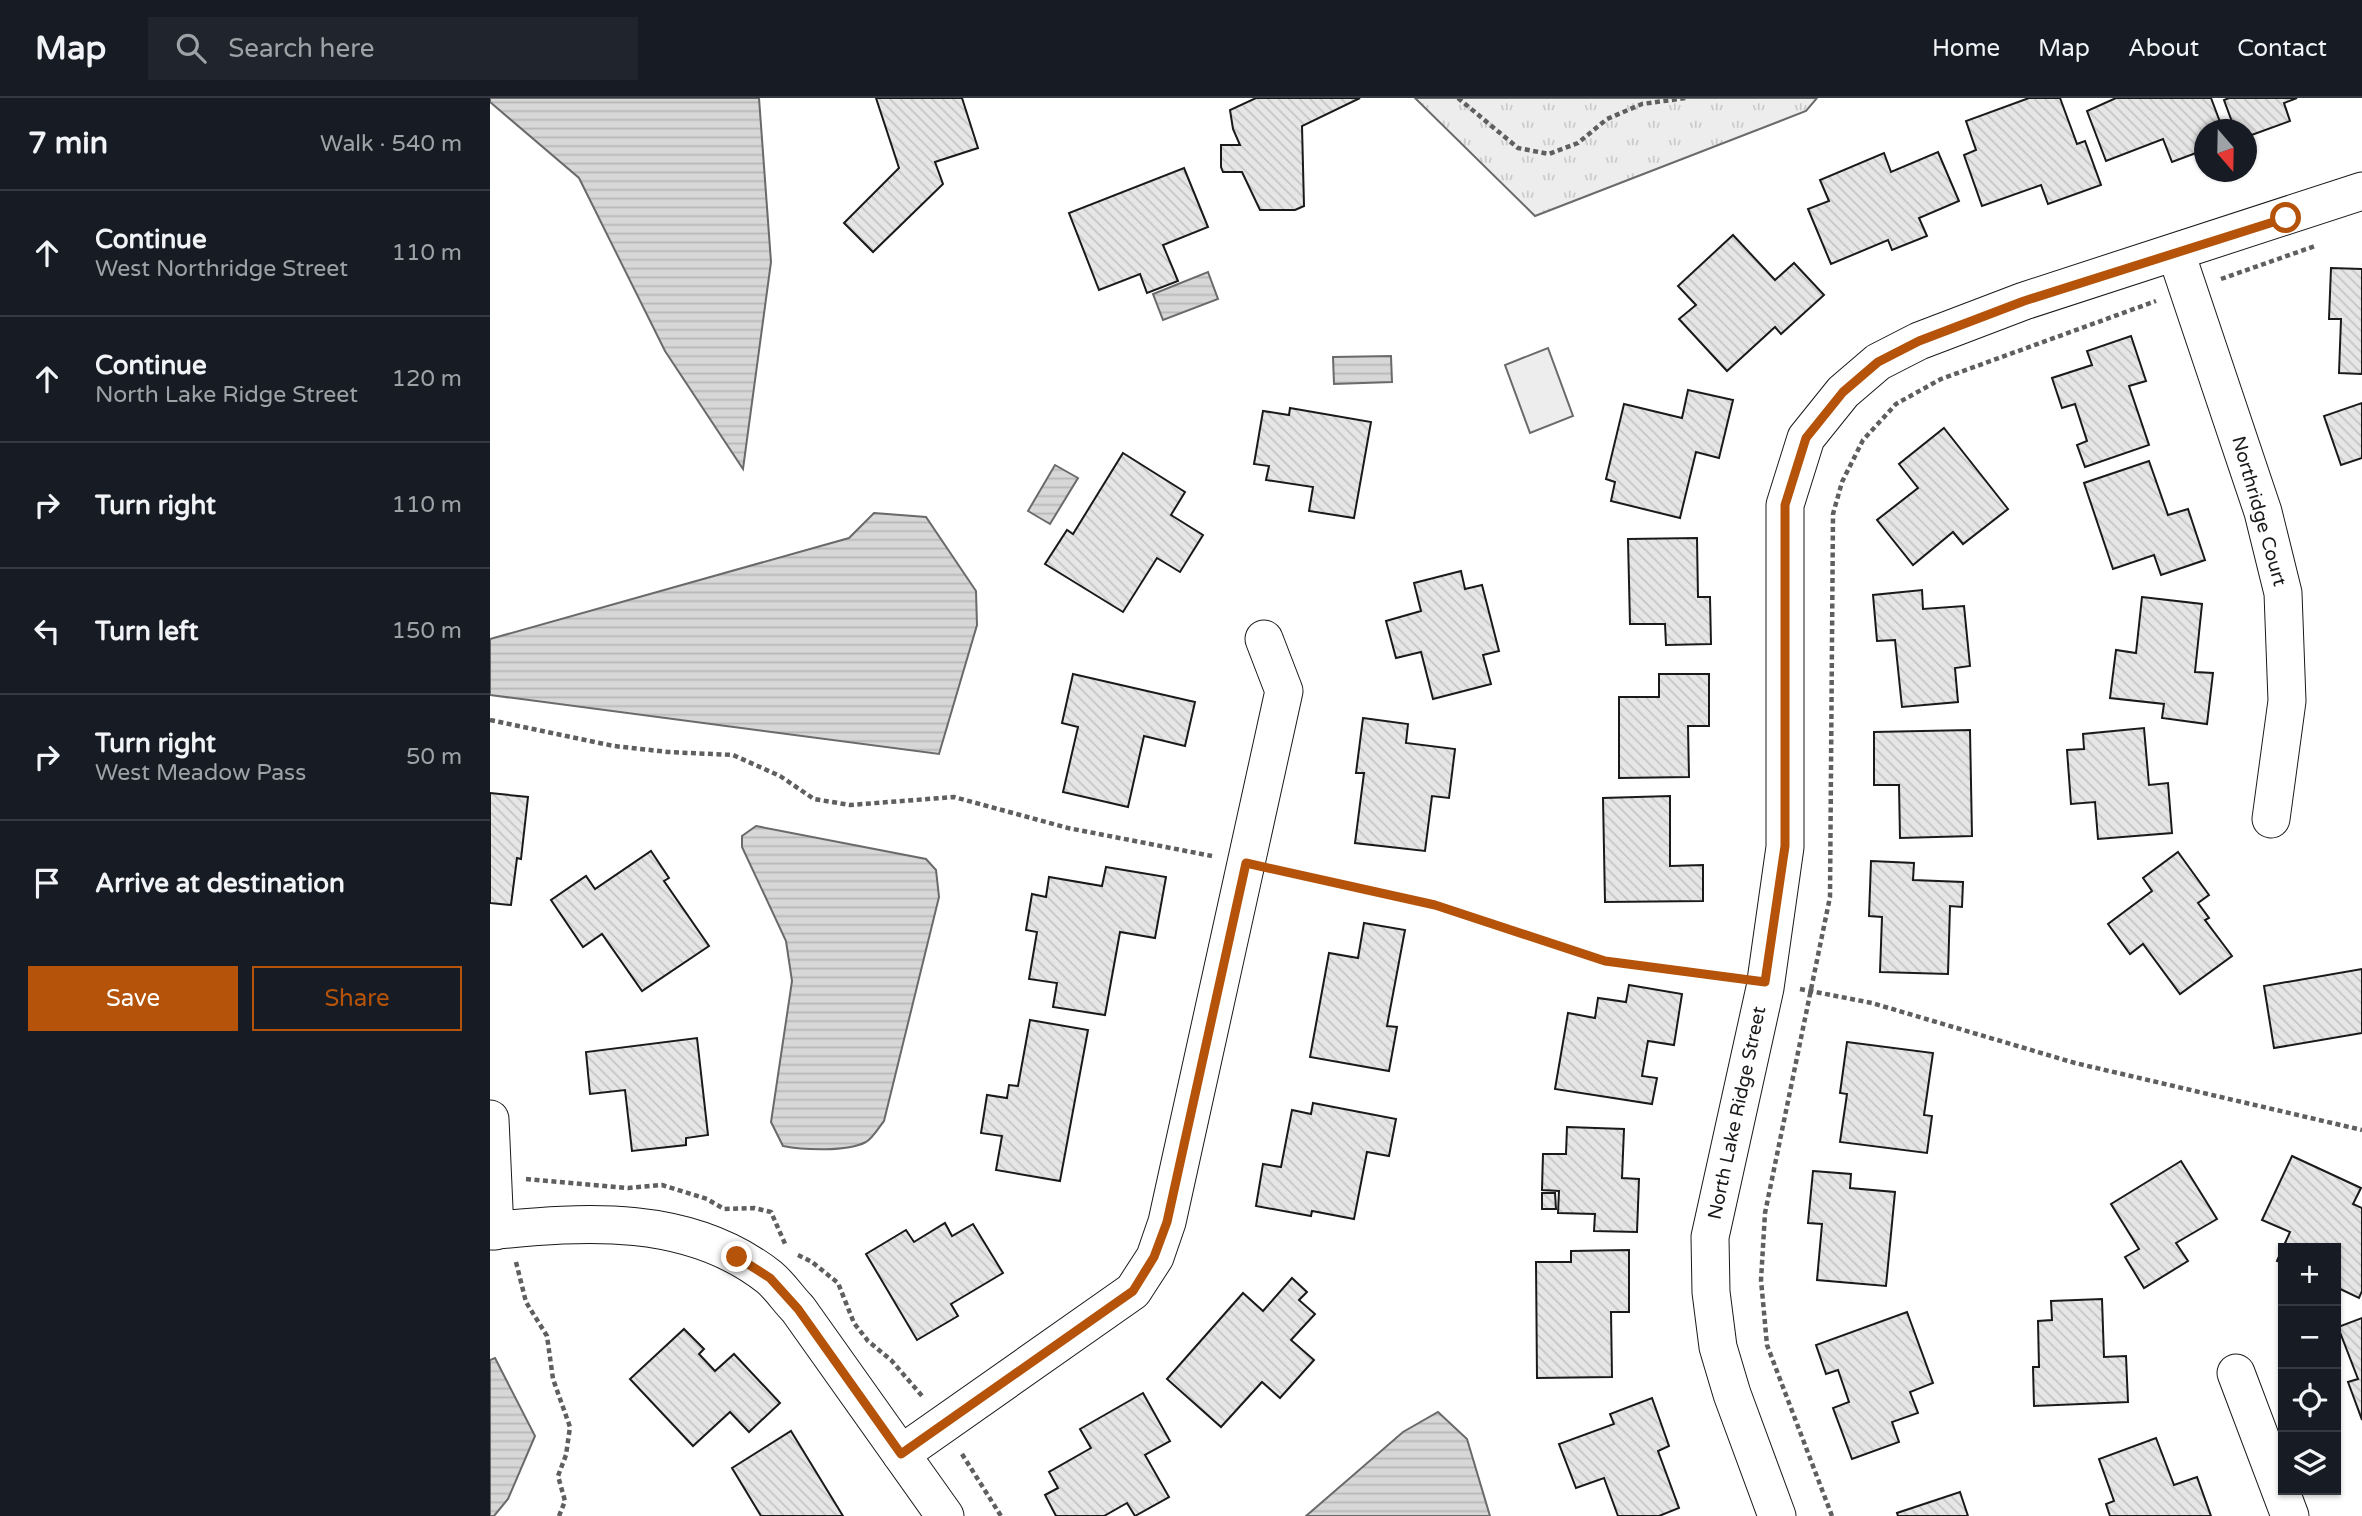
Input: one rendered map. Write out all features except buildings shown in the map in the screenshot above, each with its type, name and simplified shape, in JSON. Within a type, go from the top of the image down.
[{"type":"street","name":"North Lake Ridge Street","points":[[1777,1516],[1732,1394],[1718,1347],[1710,1237],[1765,982],[1785,846],[1785,505],[1806,438],[1843,392],[1878,362],[1919,341],[2024,301],[2362,191]]},
{"type":"street","name":"Northridge Court","points":[[2176,253],[2263,512],[2283,593],[2287,701],[2271,819]]},
{"type":"street","points":[[901,1454],[1133,1291],[1154,1257],[1167,1222],[1284,691],[1264,639]]},
{"type":"street","points":[[490,1119],[500,1239],[573,1224],[632,1224],[687,1236],[737,1257],[770,1278],[798,1309],[945,1516]]},
{"type":"street","points":[[2236,1373],[2290,1516]]},
{"type":"path","points":[[1458,98],[1518,148],[1549,153],[1578,143],[1607,120],[1642,104],[1686,98]]},
{"type":"path","points":[[1832,1516],[1767,1345],[1760,1280],[1765,1213],[1830,897],[1833,514],[1842,482],[1863,440],[1896,404],[1941,379],[2325,242]]},
{"type":"path","points":[[490,720],[614,746],[733,755],[780,776],[814,799],[850,805],[954,797],[1068,828],[1246,863],[1435,905],[1605,961],[1765,982],[1871,1003],[2075,1063],[2362,1130]]},
{"type":"path","points":[[500,1239],[526,1302],[547,1336],[553,1379],[570,1427],[566,1455],[558,1476],[565,1501],[559,1516]]},
{"type":"green space","points":[[1415,98],[1817,98],[1806,111],[1535,216]]},
{"type":"shaded area","points":[[490,98],[759,98],[771,262],[743,469],[665,351],[579,178],[490,102]]},
{"type":"shaded area","points":[[1208,272],[1218,299],[1163,320],[1153,294]]},
{"type":"shaded area","points":[[1548,348],[1573,416],[1530,433],[1505,365]]},
{"type":"shaded area","points":[[1391,356],[1392,382],[1334,384],[1333,357]]},
{"type":"shaded area","points":[[1055,465],[1078,478],[1050,524],[1028,511]]},
{"type":"shaded area","points":[[874,513],[926,517],[976,591],[977,625],[939,754],[490,695],[490,639],[849,538]]},
{"type":"shaded area","points":[[756,826],[926,859],[936,870],[939,897],[884,1121],[869,1140],[858,1145],[825,1149],[783,1146],[771,1122],[792,981],[786,941],[742,847],[742,836]]},
{"type":"shaded area","points":[[495,1358],[535,1436],[508,1499],[494,1516],[490,1516],[490,1360]]},
{"type":"shaded area","points":[[1438,1412],[1467,1439],[1490,1516],[1306,1516],[1403,1432]]},
{"type":"route","points":[[737,1257],[770,1278],[798,1309],[901,1454],[1133,1291],[1154,1257],[1167,1222],[1246,863],[1435,905],[1605,961],[1765,982],[1785,846],[1785,505],[1806,438],[1843,392],[1878,362],[1919,341],[2024,301],[2286,218]]}]
